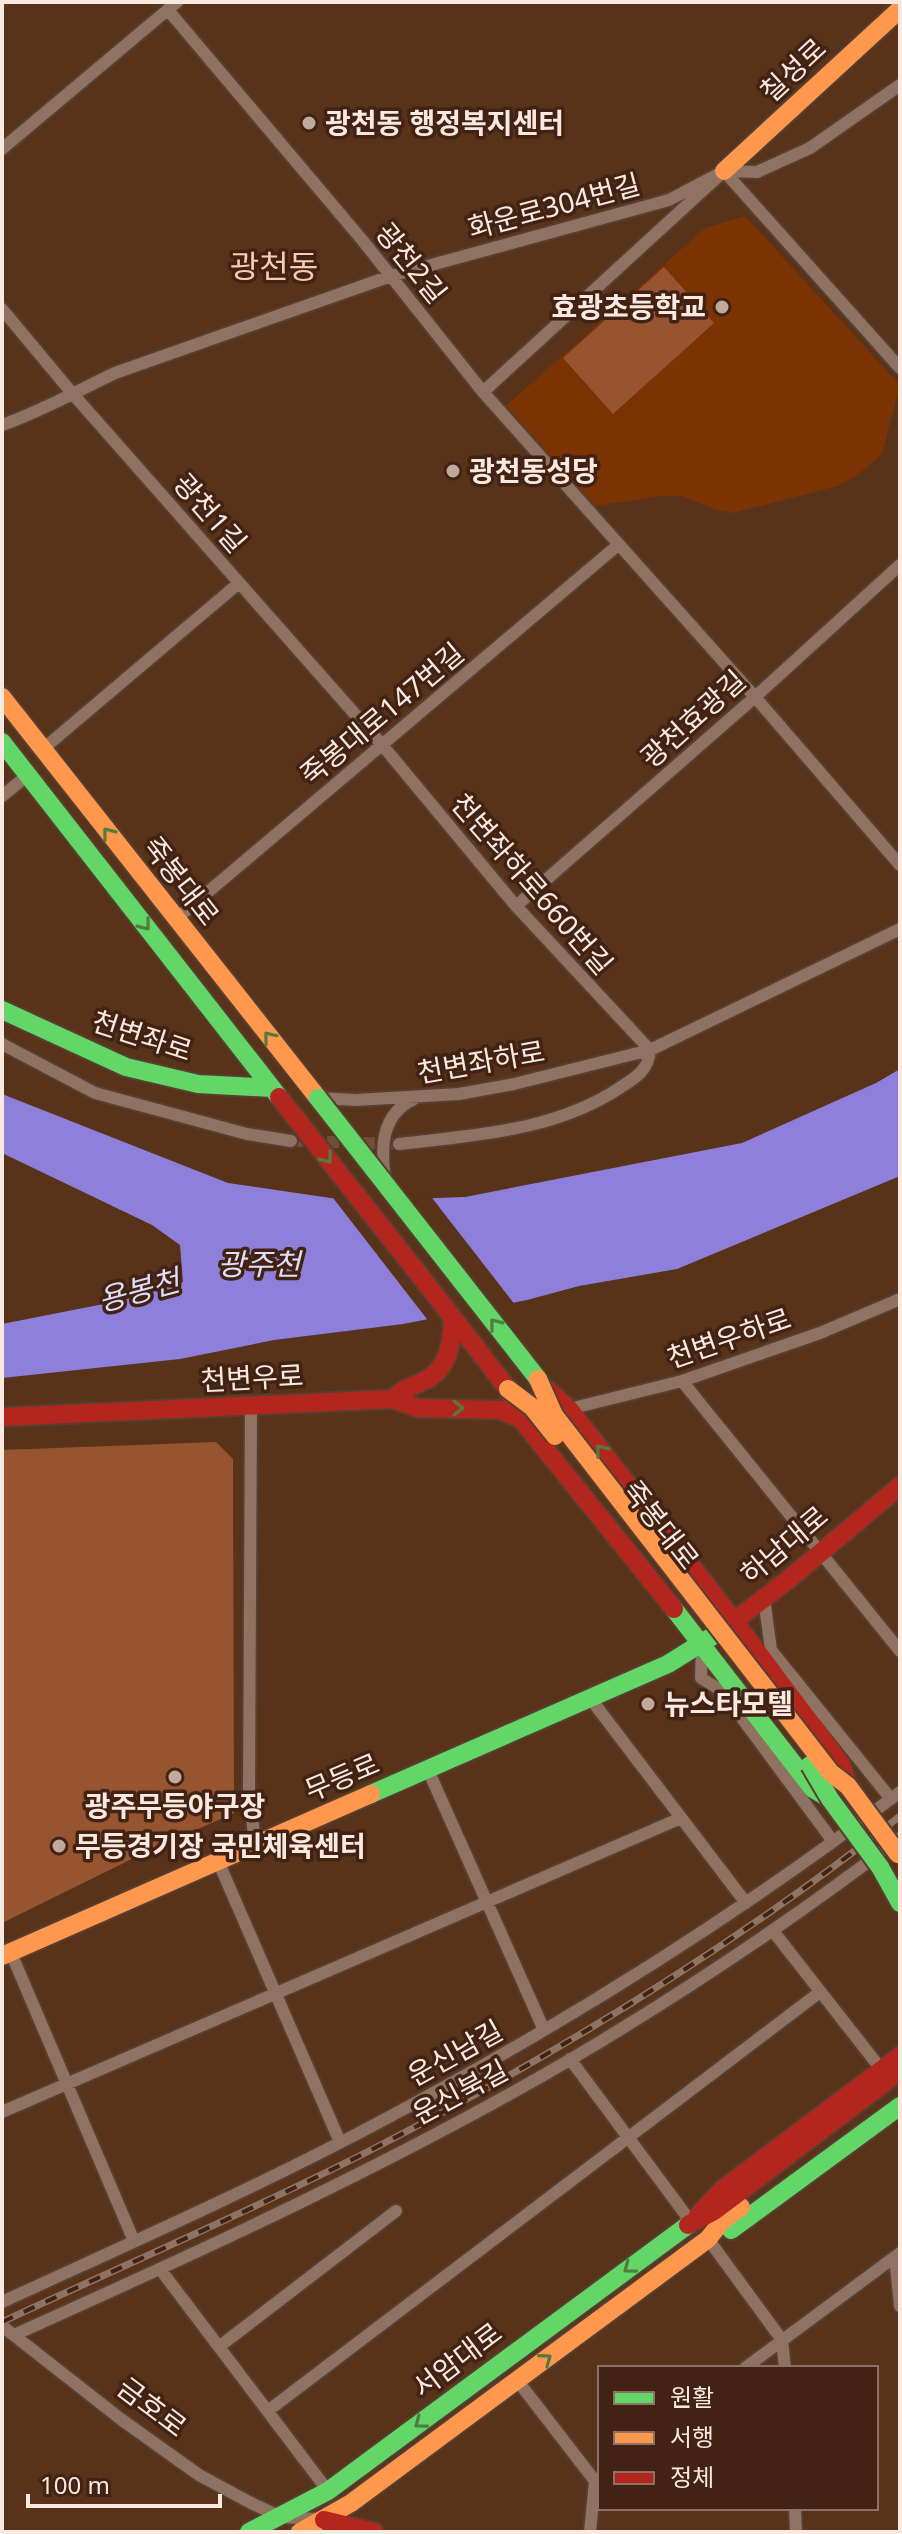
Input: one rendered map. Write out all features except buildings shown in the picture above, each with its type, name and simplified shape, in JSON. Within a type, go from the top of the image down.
[{"type":"main road","name":"칠성로","points":[[724,171],[900,9]]},
{"type":"main road","name":"죽봉대로","points":[[2,697],[175,920],[386,1182],[543,1386],[554,1415],[831,1773],[848,1786]]},
{"type":"main road","name":"죽봉대로","points":[[2,742],[508,1389],[532,1407],[716,1640],[821,1781],[830,1799]]},
{"type":"main road","name":"천변좌로","points":[[2,1010],[99,1056],[138,1070],[198,1084],[275,1093]]},
{"type":"main road","name":"천변우로","points":[[2,1417],[393,1399],[405,1385],[427,1380],[444,1364],[451,1347],[453,1318]]},
{"type":"main road","points":[[543,1386],[569,1409],[735,1622],[841,1764],[848,1786],[900,1851]]},
{"type":"main road","points":[[508,1389],[521,1419],[729,1678],[813,1789],[830,1799],[880,1867],[900,1903]]},
{"type":"main road","points":[[393,1399],[417,1408],[500,1410],[521,1419]]},
{"type":"main road","name":"하남대로","points":[[702,1645],[735,1622],[900,1486]]},
{"type":"main road","name":"무등로","points":[[6,1954],[668,1664],[702,1645]]},
{"type":"main road","points":[[880,1867],[900,1886]]},
{"type":"main road","name":"서암대로","points":[[249,2532],[328,2491],[691,2222],[723,2189],[900,2056]]},
{"type":"main road","points":[[718,2215],[900,2071]]},
{"type":"main road","points":[[718,2215],[900,2086]]},
{"type":"main road","points":[[708,2239],[728,2232],[900,2106]]},
{"type":"main road","name":"서암대로","points":[[691,2222],[718,2215]]},
{"type":"main road","name":"서암대로","points":[[300,2532],[351,2503],[708,2239],[718,2215]]},
{"type":"main road","name":"금호로","points":[[324,2520],[374,2532]]},
{"type":"street","points":[[2,149],[173,6]]},
{"type":"street","name":"광천2길","points":[[173,6],[483,392],[900,865]]},
{"type":"street","name":"화운로304번길","points":[[2,425],[41,412],[115,373],[391,276],[669,200],[724,171],[757,172],[810,148],[900,85]]},
{"type":"street","points":[[724,171],[897,359]]},
{"type":"street","name":"화운로304번길","points":[[483,392],[724,171]]},
{"type":"street","name":"광천1길","points":[[2,309],[72,393],[383,746]]},
{"type":"street","name":"죽봉대로147번길","points":[[175,920],[618,545]]},
{"type":"street","name":"광천효광길","points":[[516,906],[755,697],[900,565]]},
{"type":"street","points":[[43,749],[239,583]]},
{"type":"street","name":"천변좌하로660번길","points":[[383,746],[516,906],[650,1050]]},
{"type":"street","points":[[2,796],[28,775]]},
{"type":"street","name":"천변좌하로","points":[[318,1098],[356,1100],[459,1094],[514,1084],[650,1050],[900,929]]},
{"type":"street","points":[[2,1044],[95,1093],[247,1134],[291,1141]]},
{"type":"street","points":[[399,1144],[493,1133],[558,1117],[595,1102],[636,1077],[649,1062],[650,1050]]},
{"type":"street","points":[[386,1182],[381,1150],[383,1135],[405,1103],[417,1098]]},
{"type":"street","name":"천변우하로","points":[[569,1409],[682,1381],[820,1333],[900,1299]]},
{"type":"street","points":[[682,1381],[900,1650]]},
{"type":"street","points":[[251,1406],[249,1788],[255,1845]]},
{"type":"street","points":[[764,1598],[771,1650],[895,1795]]},
{"type":"street","points":[[702,1645],[701,1678],[722,1691],[832,1840]]},
{"type":"street","points":[[590,1698],[746,1903]]},
{"type":"street","points":[[428,1770],[544,2030]]},
{"type":"street","name":"운신남길","points":[[2,2302],[340,2142],[544,2030],[714,1925],[895,1795]]},
{"type":"street","points":[[2,2112],[681,1818]]},
{"type":"street","name":"운신북길","points":[[14,2335],[366,2170],[570,2059],[687,1989],[900,1851]]},
{"type":"street","points":[[218,1861],[340,2142]]},
{"type":"street","points":[[773,1931],[881,2069]]},
{"type":"street","points":[[6,1954],[67,2084],[134,2241]]},
{"type":"street","points":[[269,2410],[820,1992]]},
{"type":"street","points":[[570,2059],[691,2222]]},
{"type":"street","points":[[220,2346],[396,2211]]},
{"type":"street","points":[[708,2239],[782,2340],[785,2366]]},
{"type":"street","points":[[748,2366],[898,2255]]},
{"type":"street","points":[[898,2255],[900,2306]]},
{"type":"street","points":[[160,2269],[328,2491]]},
{"type":"street","name":"금호로","points":[[2,2326],[178,2461],[281,2517],[324,2520]]},
{"type":"street","name":"서암대로","points":[[517,2380],[597,2479]]},
{"type":"street","points":[[590,2532],[597,2479]]},
{"type":"street","points":[[795,2510],[796,2532]]},
{"type":"shaded area","name":"효광초등학교","points":[[745,216],[900,385],[882,454],[856,476],[838,486],[733,513],[682,496],[660,496],[595,506],[506,406],[705,228]]},
{"type":"shaded area","points":[[664,267],[714,323],[613,414],[563,358]]},
{"type":"shaded area","points":[[216,1442],[233,1459],[234,1813],[2,1923],[2,1450]]},
{"type":"water","name":"광주천","points":[[900,1069],[900,1176],[677,1269],[579,1286],[527,1300],[403,1324],[274,1340],[180,1359],[2,1378],[2,1324],[124,1300],[183,1282],[180,1245],[152,1225],[2,1153],[2,1094],[228,1183],[351,1201],[465,1197],[742,1143],[876,1083]]},
{"type":"pier","points":[[330,1194],[351,1197],[429,1194],[516,1306],[430,1323]]},
{"type":"tunnel","points":[[291,1141],[399,1144]]},
{"type":"railway","points":[[2,2322],[324,2174],[507,2077],[709,1954],[838,1864],[900,1816]]},
{"type":"traffic: fast","points":[[2,742],[279,1097]]},
{"type":"traffic: fast","points":[[2,1010],[126,1067],[198,1084],[272,1088]]},
{"type":"traffic: fast","points":[[318,1098],[538,1379]]},
{"type":"traffic: fast","points":[[674,1609],[813,1789],[830,1799]]},
{"type":"traffic: fast","points":[[371,1794],[668,1664],[724,1629]]},
{"type":"traffic: fast","points":[[810,1765],[830,1799],[880,1867]]},
{"type":"traffic: fast","points":[[880,1867],[900,1903]]},
{"type":"traffic: fast","points":[[731,2230],[900,2106]]},
{"type":"traffic: fast","points":[[249,2532],[328,2491],[688,2225]]},
{"type":"traffic: slow","points":[[724,171],[900,9]]},
{"type":"traffic: slow","points":[[2,697],[318,1098]]},
{"type":"traffic: slow","points":[[538,1379],[554,1415],[831,1773],[848,1786],[898,1854]]},
{"type":"traffic: slow","points":[[508,1389],[532,1407],[555,1436]]},
{"type":"traffic: slow","points":[[2,1956],[371,1794]]},
{"type":"traffic: slow","points":[[300,2532],[351,2503],[708,2239],[723,2220],[741,2207]]},
{"type":"traffic: jam","points":[[279,1097],[436,1296]]},
{"type":"traffic: jam","points":[[436,1296],[508,1389],[521,1419],[674,1609]]},
{"type":"traffic: jam","points":[[2,1417],[393,1399],[440,1369],[450,1345],[453,1318]]},
{"type":"traffic: jam","points":[[543,1386],[569,1409],[735,1622],[841,1764],[848,1786]]},
{"type":"traffic: jam","points":[[393,1399],[417,1408],[500,1410],[521,1419]]},
{"type":"traffic: jam","points":[[724,1629],[900,1486]]},
{"type":"traffic: jam","points":[[698,2215],[723,2189],[900,2056]]},
{"type":"traffic: jam","points":[[688,2225],[714,2211],[900,2071]]},
{"type":"traffic: jam","points":[[324,2520],[374,2532]]},
{"type":"place","name":"광천동 행정복지센터","points":[[309,123]]},
{"type":"place","name":"효광초등학교","points":[[722,307]]},
{"type":"place","name":"광천동성당","points":[[453,471]]},
{"type":"place","name":"뉴스타모텔","points":[[648,1704]]},
{"type":"place","name":"광주무등야구장","points":[[175,1777]]},
{"type":"place","name":"무등경기장 국민체육센터","points":[[59,1846]]},
{"type":"district","name":"광천동","points":[[274,267]]},
{"type":"water label","name":"용봉천","points":[[139,1291]]}]
